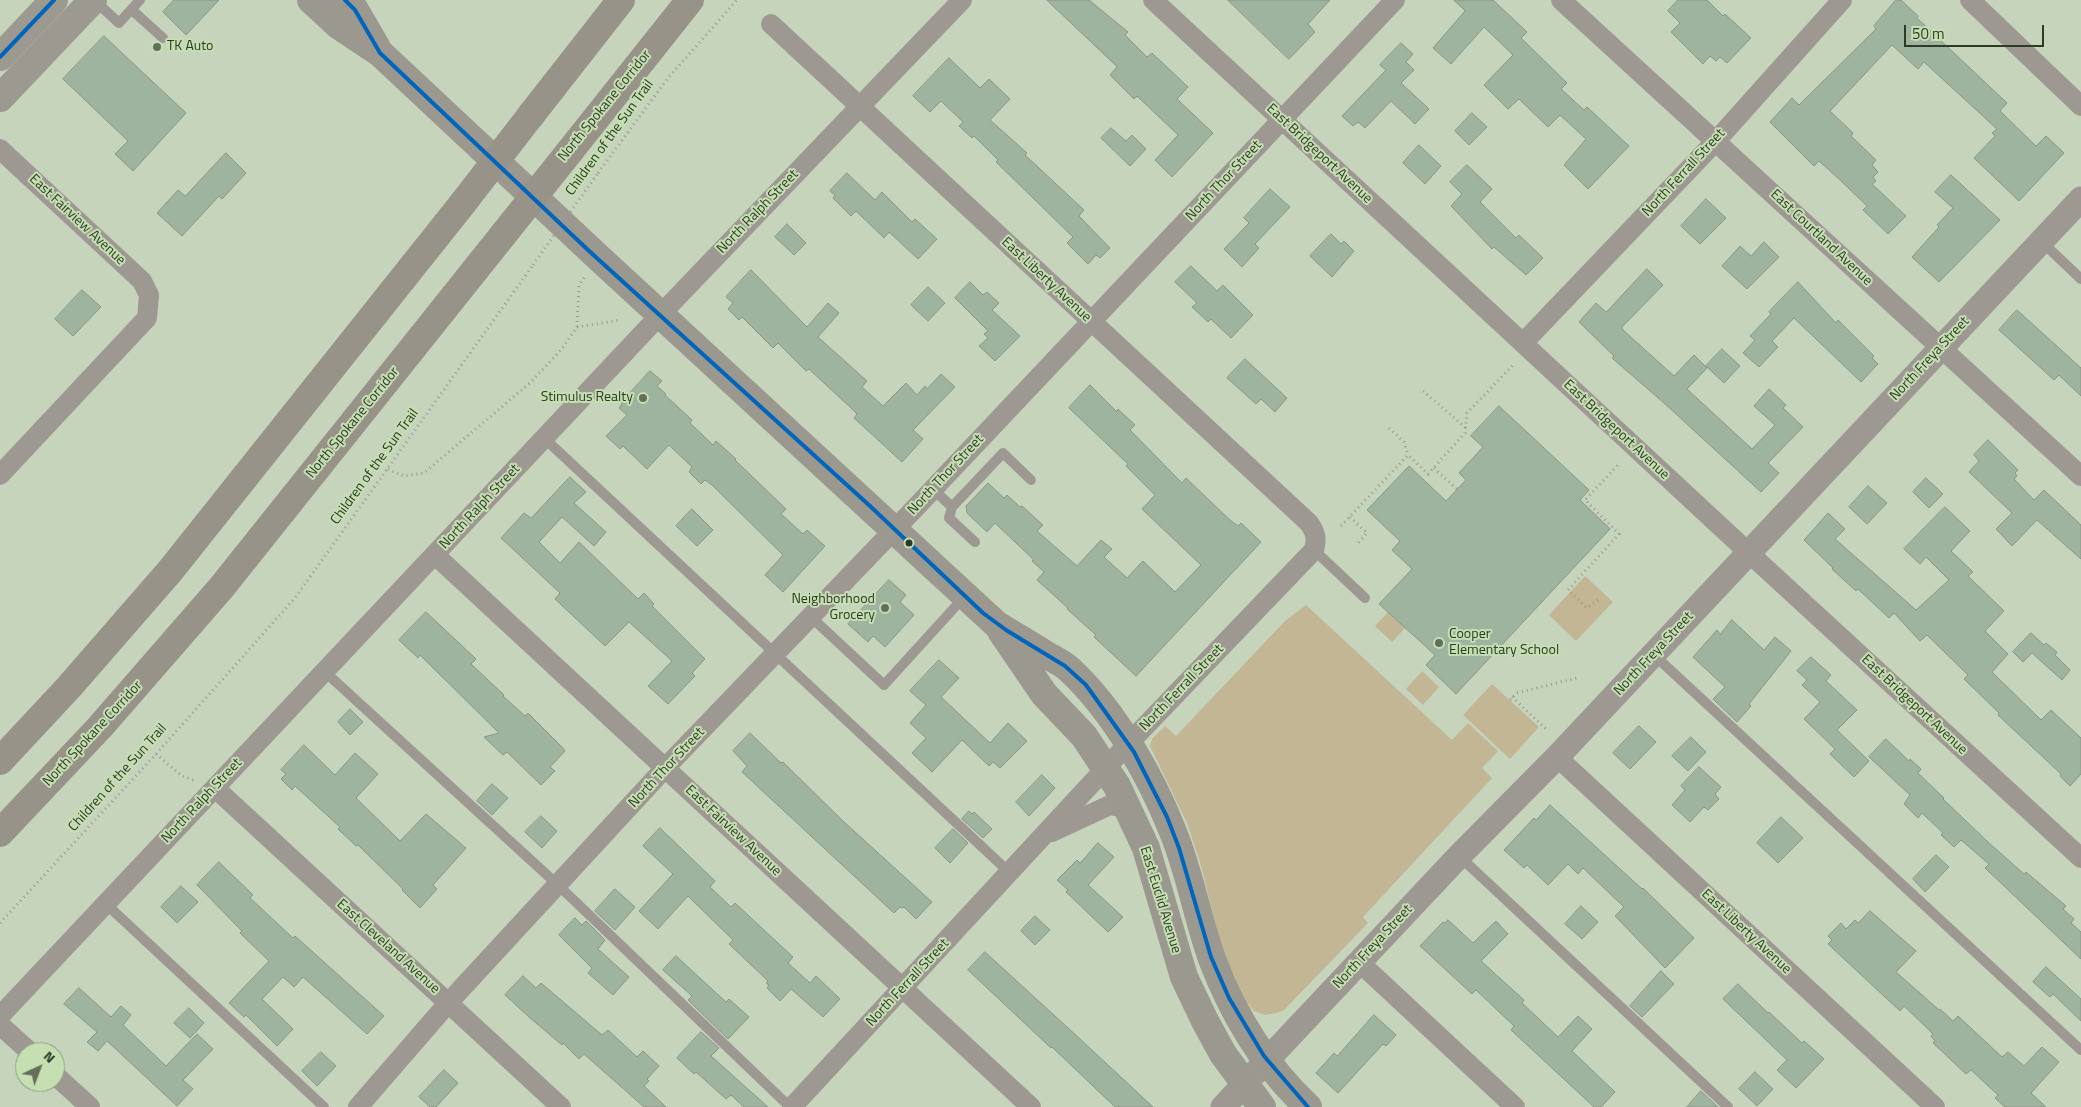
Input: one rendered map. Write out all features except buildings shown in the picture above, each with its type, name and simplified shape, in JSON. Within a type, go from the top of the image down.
[{"type":"highway","points":[[0,761],[76,680],[170,571],[463,203],[621,0]]},
{"type":"highway","name":"North Spokane Corridor","points":[[0,833],[126,699],[221,588],[690,0]]},
{"type":"main road","points":[[0,57],[54,0]]},
{"type":"main road","points":[[0,98],[94,0]]},
{"type":"main road","name":"East Euclid Avenue","points":[[311,0],[338,25],[380,53],[660,315],[996,624],[1044,694],[1084,736],[1106,768],[1131,814],[1146,848],[1184,977],[1205,1022],[1244,1085],[1262,1107]]},
{"type":"main road","name":"East Euclid Avenue","points":[[345,0],[355,10],[380,53]]},
{"type":"main road","name":"East Euclid Avenue","points":[[996,624],[1069,668],[1105,708],[1142,769],[1173,832],[1211,957],[1227,995],[1266,1061],[1290,1090],[1308,1107]]},
{"type":"street","name":"North Ralph Street","points":[[0,1016],[660,315],[962,0]]},
{"type":"street","name":"East Bridgeport Avenue","points":[[1153,0],[2081,858]]},
{"type":"street","name":"North Thor Street","points":[[358,1107],[449,1002],[665,768],[895,530],[1395,0]]},
{"type":"street","name":"East Courtland Avenue","points":[[1561,0],[2081,476]]},
{"type":"street","name":"North Ferrall Street","points":[[1523,343],[1715,142],[1842,0]]},
{"type":"street","points":[[1970,0],[2081,106]]},
{"type":"street","name":"East Liberty Avenue","points":[[771,24],[1309,524],[1315,531],[1316,545]]},
{"type":"street","name":"East Fairview Avenue","points":[[0,149],[142,281],[149,295],[147,318],[0,475]]},
{"type":"street","name":"North Freya Street","points":[[1223,1107],[1459,856],[1557,757],[2081,199]]},
{"type":"street","name":"North Ferrall Street","points":[[791,1107],[904,988],[1128,744],[1316,545]]},
{"type":"street","name":"East Fairview Avenue","points":[[435,555],[904,988],[1029,1106]]},
{"type":"street","name":"East Liberty Avenue","points":[[1557,757],[1935,1107]]},
{"type":"street","name":"East Cleveland Avenue","points":[[215,788],[561,1107]]},
{"type":"street","name":"North Ferrall Street","points":[[1043,835],[1110,805],[1120,807],[1131,814]]},
{"type":"street","points":[[1359,962],[1515,1107]]},
{"type":"street","points":[[0,1025],[19,1042]]},
{"type":"street","points":[[65,1084],[90,1107]]},
{"type":"lane","points":[[94,0],[119,23],[140,0]]},
{"type":"lane","points":[[132,10],[163,38]]},
{"type":"lane","points":[[2041,241],[2081,279]]},
{"type":"lane","points":[[544,438],[1009,872]]},
{"type":"lane","points":[[975,542],[949,518],[952,507],[1003,453],[1031,480]]},
{"type":"lane","points":[[933,489],[952,507]]},
{"type":"lane","points":[[1316,545],[1365,598]]},
{"type":"lane","points":[[811,617],[884,684],[966,595]]},
{"type":"lane","points":[[1654,654],[2081,1050]]},
{"type":"lane","points":[[324,672],[558,885],[791,1107]]},
{"type":"lane","points":[[1459,856],[1728,1107]]},
{"type":"lane","points":[[106,904],[324,1107]]},
{"type":"path","name":"Children of the Sun Trail","points":[[0,923],[156,754],[295,598],[533,266],[598,172],[668,78],[737,0]]},
{"type":"path","points":[[388,469],[404,476],[424,473],[530,383],[561,350],[576,327],[579,285],[599,258]]},
{"type":"path","points":[[576,327],[621,320]]},
{"type":"path","points":[[1389,428],[1404,442],[1408,455],[1428,474],[1466,433],[1467,413],[1514,364]]},
{"type":"path","points":[[1423,391],[1466,429]]},
{"type":"path","points":[[1341,526],[1408,455]]},
{"type":"path","points":[[1598,600],[1587,608],[1568,590],[1620,534],[1585,500],[1619,464]]},
{"type":"path","points":[[1434,468],[1460,492]]},
{"type":"path","points":[[1350,517],[1367,533],[1358,543]]},
{"type":"path","points":[[1548,731],[1511,698],[1517,693],[1577,678]]},
{"type":"path","points":[[156,754],[182,776],[215,788]]},
{"type":"shaded area","points":[[1585,576],[1613,602],[1576,641],[1549,615]]},
{"type":"shaded area","points":[[1306,605],[1452,740],[1468,723],[1498,751],[1482,768],[1492,778],[1363,917],[1368,923],[1284,1010],[1265,1015],[1254,1011],[1246,1001],[1222,949],[1200,862],[1187,823],[1150,746],[1152,739],[1165,726],[1176,736],[1285,621]]},
{"type":"shaded area","points":[[1388,612],[1405,628],[1392,642],[1375,626]]},
{"type":"shaded area","points":[[1422,671],[1439,687],[1423,705],[1406,689]]},
{"type":"shaded area","points":[[1492,684],[1539,727],[1510,759],[1463,715]]},
{"type":"transit line","points":[[0,57],[54,0]]},
{"type":"transit line","points":[[345,0],[355,10],[380,53],[588,250],[870,506],[983,613],[1006,630],[1065,666],[1086,685],[1134,752],[1167,817],[1179,848],[1211,957],[1229,998],[1264,1056],[1308,1107]]},
{"type":"place","name":"TK Auto","points":[[157,47]]},
{"type":"place","name":"Stimulus Realty","points":[[643,398]]},
{"type":"place","name":"Neighborhood Grocery","points":[[885,608]]},
{"type":"place","name":"Cooper Elementary School","points":[[1439,643]]}]
